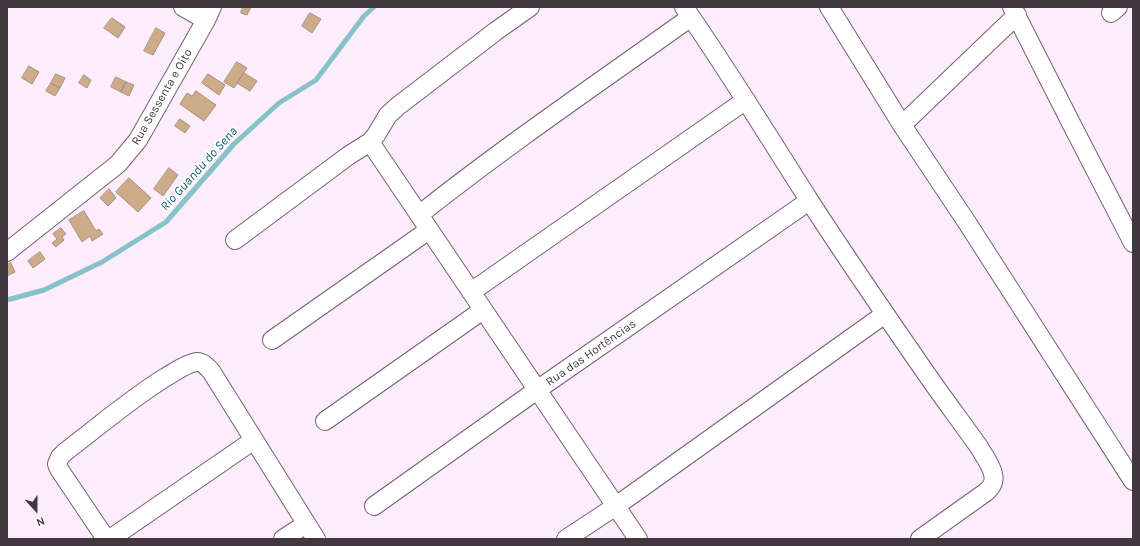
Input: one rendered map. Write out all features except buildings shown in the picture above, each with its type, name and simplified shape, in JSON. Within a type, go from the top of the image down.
[{"type":"street","points":[[183,7],[209,14]]},
{"type":"street","points":[[236,240],[348,156],[370,142],[376,135],[388,114],[530,7]]},
{"type":"street","points":[[829,7],[902,125],[1133,481]]},
{"type":"street","points":[[902,125],[1015,11],[1076,134],[1133,243]]},
{"type":"street","points":[[419,214],[564,107],[688,12],[885,314],[991,466],[994,475],[992,487],[920,539]]},
{"type":"street","name":"Rua Sessenta e Oito","points":[[7,252],[118,164],[129,153],[138,140],[209,14]]},
{"type":"street","points":[[471,292],[746,100]]},
{"type":"street","points":[[370,142],[638,539]]},
{"type":"street","name":"Rua das Hortências","points":[[374,506],[537,390],[810,201]]},
{"type":"street","points":[[272,340],[429,230]]},
{"type":"street","points":[[325,421],[484,310]]},
{"type":"street","points":[[566,539],[616,506],[885,314]]},
{"type":"street","points":[[106,539],[57,464],[60,457],[144,391],[184,366],[201,362],[211,371],[316,539]]},
{"type":"street","points":[[110,539],[254,440]]},
{"type":"street","points":[[283,539],[306,524]]},
{"type":"waterway","name":"Rio Guandu do Sena","points":[[7,300],[44,290],[102,262],[166,222],[234,144],[279,103],[316,80],[364,16],[374,7]]}]
